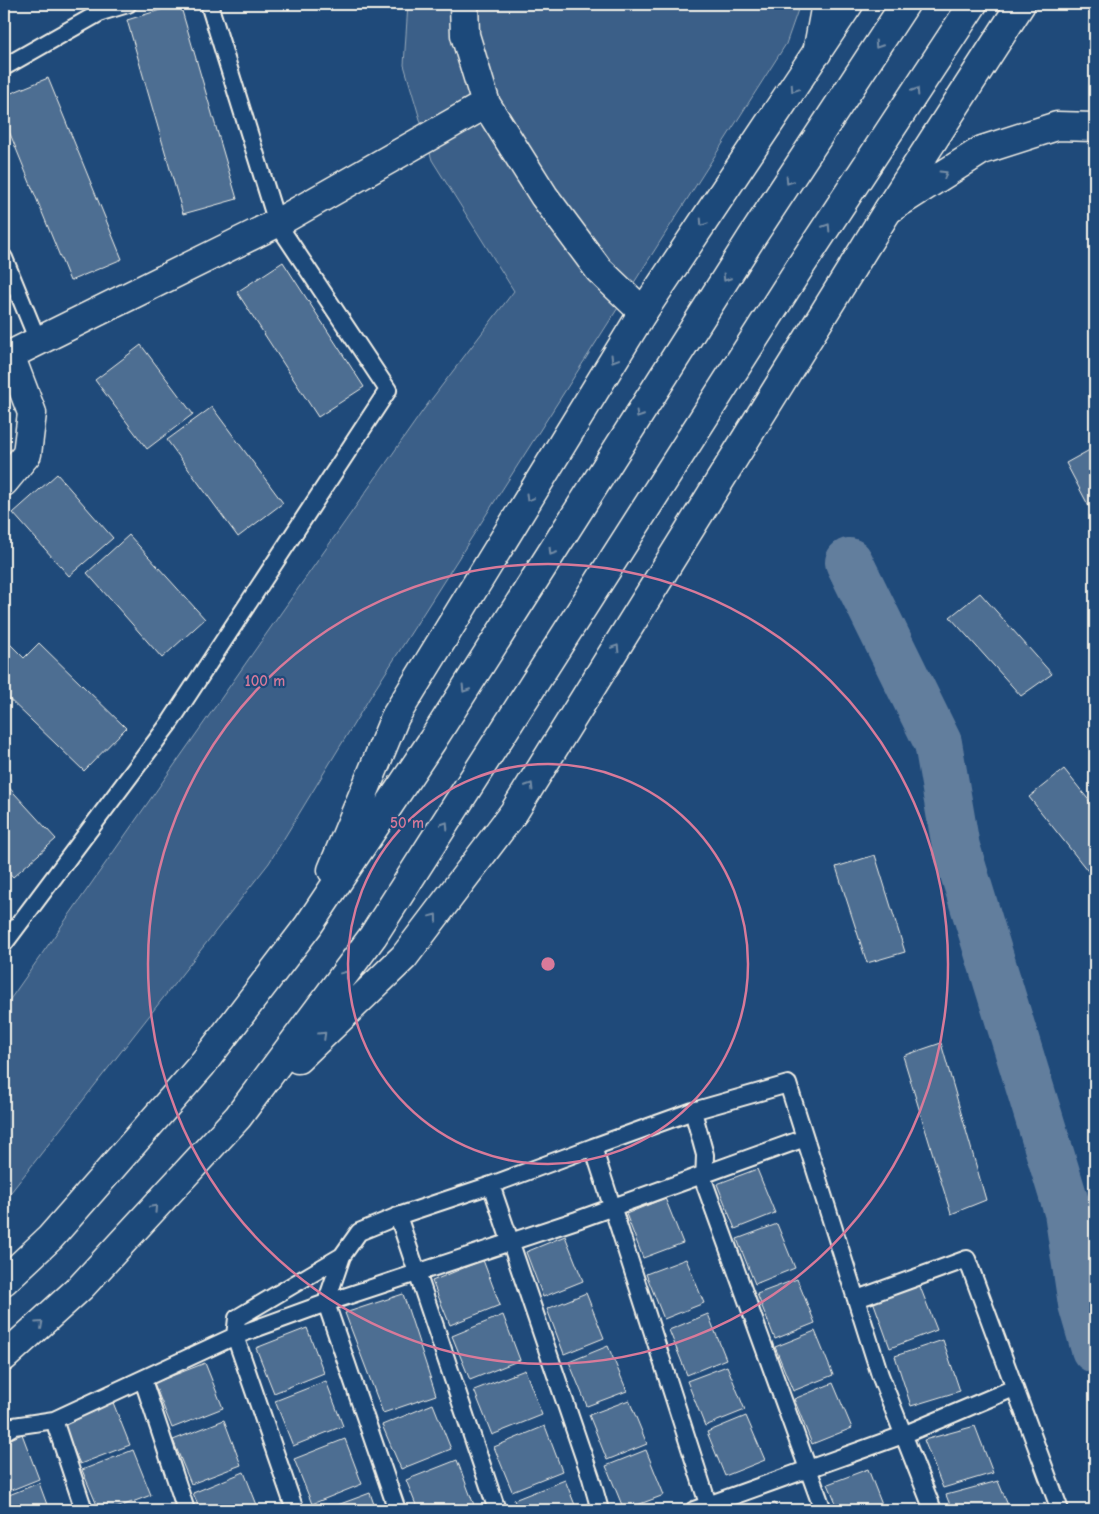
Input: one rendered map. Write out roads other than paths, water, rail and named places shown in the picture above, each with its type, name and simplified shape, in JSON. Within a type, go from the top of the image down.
[{"type":"main road","points":[[464,4],[465,35],[486,104],[544,196],[599,270],[643,312]]},
{"type":"main road","points":[[817,53],[826,4]]},
{"type":"main road","points":[[308,926],[395,717],[643,312],[849,4]]},
{"type":"main road","points":[[4,1281],[50,1238],[200,1066],[308,926],[432,741],[752,237],[905,4]]},
{"type":"main road","points":[[238,1117],[373,936],[800,268],[972,4]]},
{"type":"main road","points":[[4,1357],[81,1287],[238,1117],[404,957],[514,812],[888,210],[1020,4]]},
{"type":"main road","points":[[4,482],[27,454],[32,413],[7,356],[277,223],[486,104]]},
{"type":"main road","points":[[888,210],[982,150],[1057,126],[1095,127]]},
{"type":"lane","points":[[4,67],[101,12],[128,4]]},
{"type":"lane","points":[[4,944],[171,721],[388,390],[277,223],[209,4]]},
{"type":"lane","points":[[4,258],[38,341]]},
{"type":"lane","points":[[397,1510],[326,1303],[342,1256],[359,1232],[398,1216],[491,1185],[693,1111],[788,1084],[880,1375],[933,1510]]},
{"type":"lane","points":[[693,1111],[705,1155],[704,1182],[823,1510]]},
{"type":"lane","points":[[4,1432],[14,1426],[54,1420],[235,1336],[326,1303],[611,1208],[805,1138]]},
{"type":"lane","points":[[593,1147],[704,1508],[903,1435],[1014,1388]]},
{"type":"lane","points":[[491,1185],[591,1478],[600,1510]]},
{"type":"lane","points":[[398,1216],[497,1510]]},
{"type":"lane","points":[[295,1510],[235,1336],[237,1318],[342,1256]]},
{"type":"lane","points":[[857,1299],[967,1259],[1060,1510]]},
{"type":"lane","points":[[143,1380],[186,1510]]},
{"type":"lane","points":[[54,1420],[84,1510]]},
{"type":"waterway","points":[[849,562],[938,743],[956,847],[1068,1212],[1082,1304],[1095,1349]]}]
